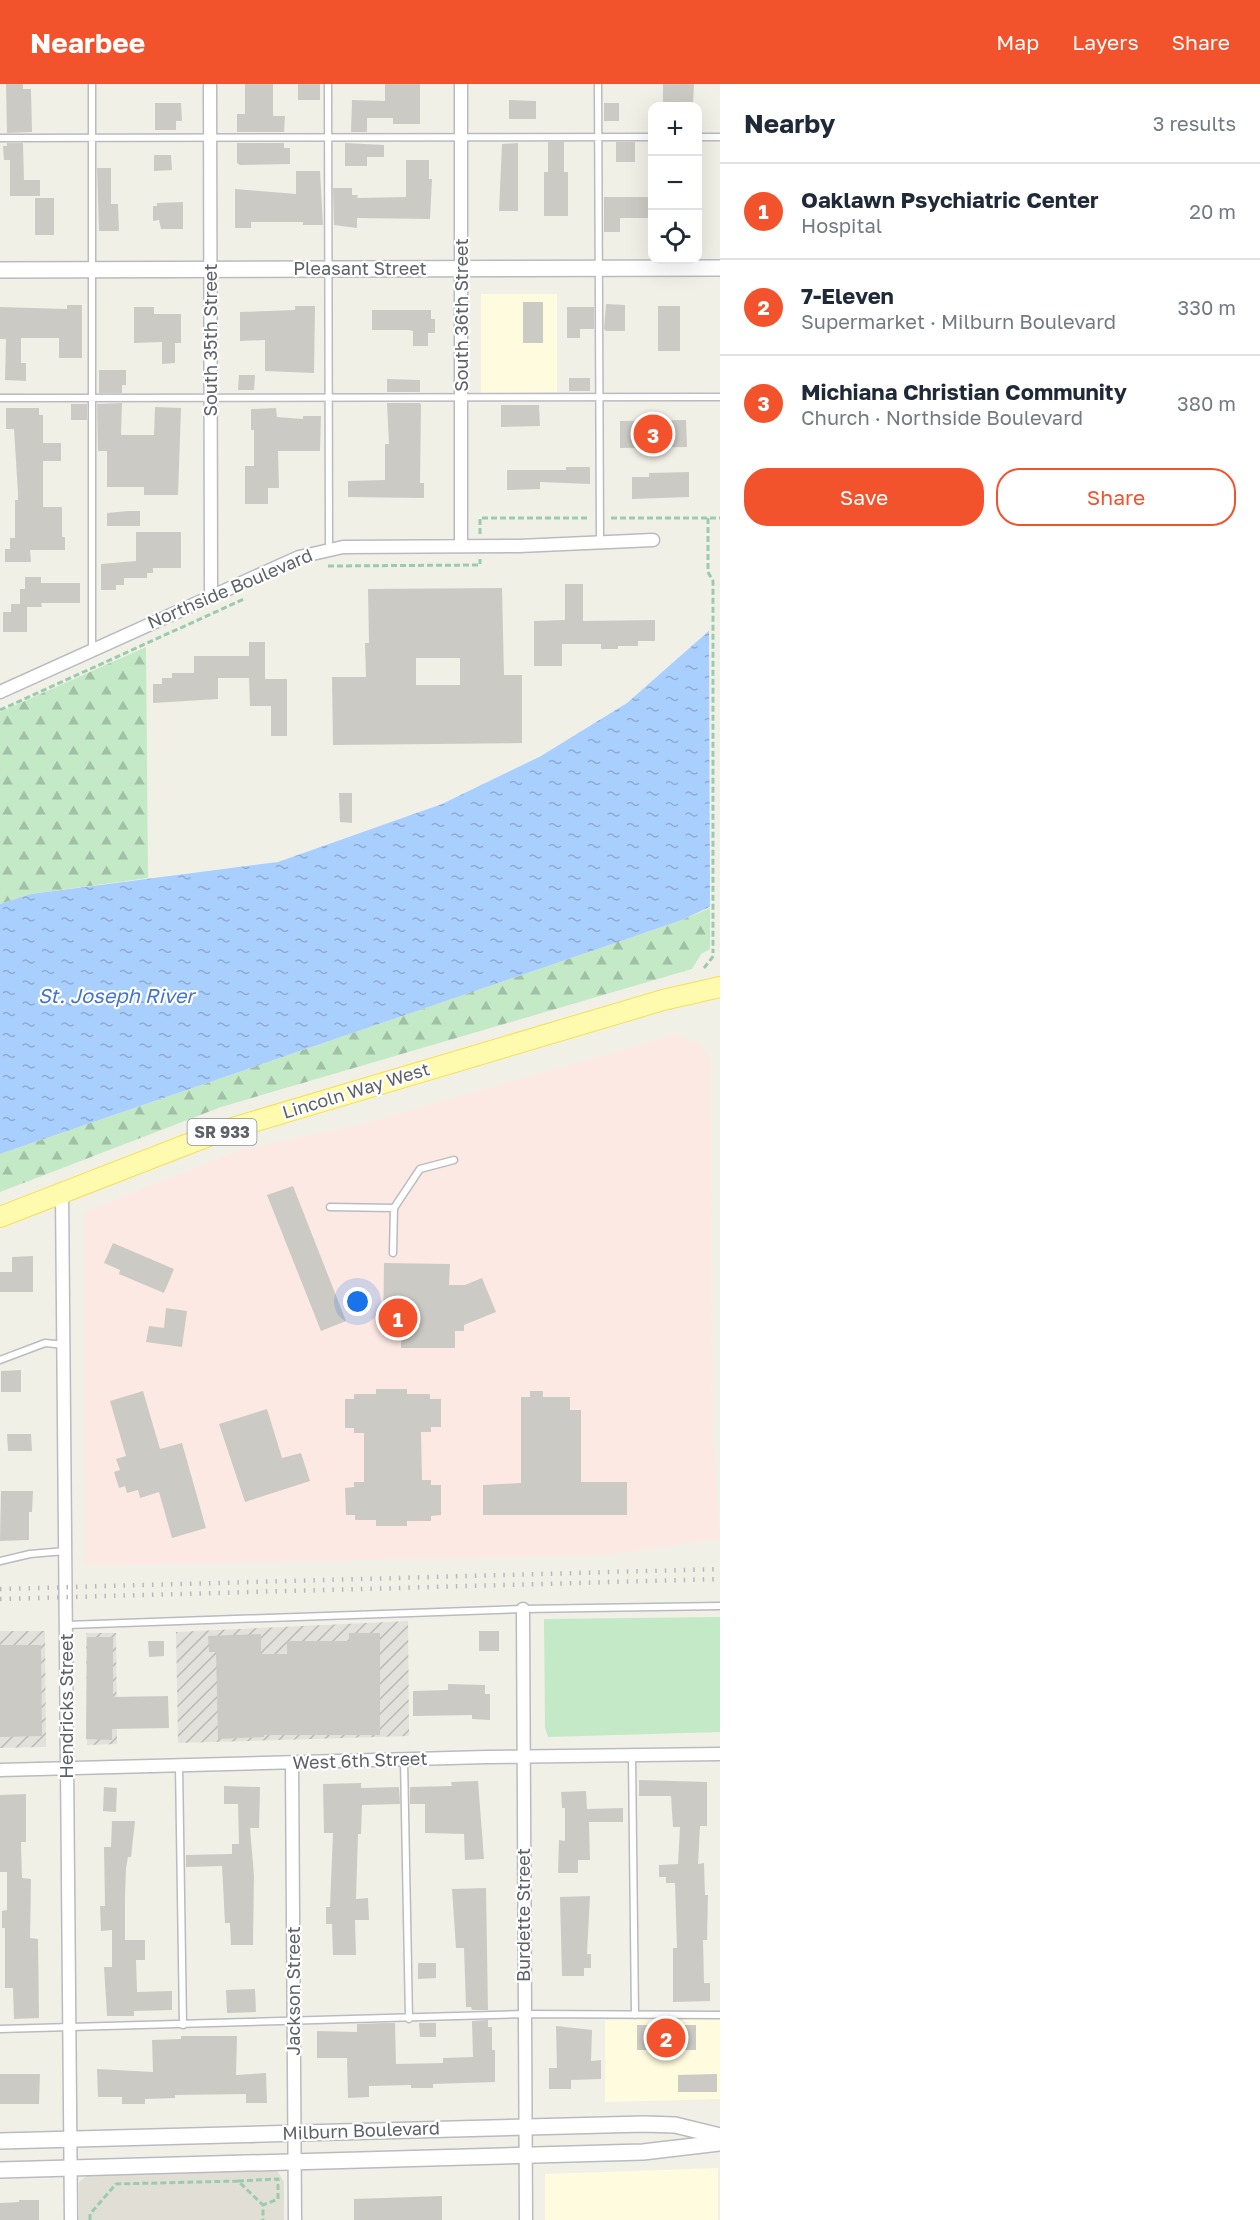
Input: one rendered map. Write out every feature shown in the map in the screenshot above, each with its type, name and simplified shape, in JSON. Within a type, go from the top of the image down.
[{"type":"main road","name":"Lincoln Way West","points":[[0,1217],[172,1149],[262,1119],[641,1007],[720,987]]},
{"type":"street","name":"South 35th Street","points":[[210,84],[211,596]]},
{"type":"street","name":"South 36th Street","points":[[461,84],[461,546]]},
{"type":"street","name":"Pleasant Street","points":[[0,270],[720,268]]},
{"type":"street","name":"Northside Boulevard","points":[[0,692],[299,557],[329,549],[653,540]]},
{"type":"street","name":"Hendricks Street","points":[[62,1192],[71,2220]]},
{"type":"street","name":"Burdette Street","points":[[523,1609],[526,2220]]},
{"type":"street","name":"West 6th Street","points":[[0,1770],[720,1754]]},
{"type":"street","name":"Jackson Street","points":[[292,1763],[295,2220]]},
{"type":"street","name":"Milburn Boulevard","points":[[0,2141],[675,2125],[720,2136]]},
{"type":"street","name":"Milburn Boulevard","points":[[0,2170],[643,2152],[720,2143]]},
{"type":"lane","points":[[92,84],[92,650]]},
{"type":"lane","points":[[328,84],[329,549]]},
{"type":"lane","points":[[598,84],[600,542]]},
{"type":"lane","points":[[0,138],[648,137]]},
{"type":"lane","points":[[702,137],[720,137]]},
{"type":"lane","points":[[0,399],[720,397]]},
{"type":"lane","points":[[393,1253],[394,1208],[420,1169],[454,1160]]},
{"type":"lane","points":[[330,1207],[394,1208]]},
{"type":"lane","points":[[0,1360],[45,1343],[65,1345]]},
{"type":"lane","points":[[0,1561],[30,1554],[65,1551]]},
{"type":"lane","points":[[67,1625],[523,1609],[720,1606]]},
{"type":"lane","points":[[632,1756],[635,2015]]},
{"type":"lane","points":[[404,1760],[409,2019]]},
{"type":"lane","points":[[179,1765],[183,2025]]},
{"type":"lane","points":[[0,2029],[525,2014],[720,2015]]},
{"type":"path","points":[[322,566],[480,565],[480,518],[720,518]]},
{"type":"path","points":[[704,968],[714,953],[713,581],[708,572],[708,518]]},
{"type":"path","points":[[0,710],[255,594]]},
{"type":"path","points":[[90,2220],[90,2214],[116,2184],[278,2180],[278,2199],[263,2205]]},
{"type":"path","points":[[238,2181],[263,2205],[263,2220]]},
{"type":"shaded area","points":[[481,294],[557,294],[557,392],[481,393]]},
{"type":"shaded area","points":[[675,1035],[696,1042],[705,1049],[711,1064],[712,1425],[720,1539],[606,1555],[85,1566],[84,1212],[243,1149],[354,1126]]},
{"type":"shaded area","points":[[408,1621],[409,1736],[178,1743],[176,1632]]},
{"type":"shaded area","points":[[0,1631],[45,1631],[46,1747],[0,1748]]},
{"type":"shaded area","points":[[86,1633],[116,1633],[117,1744],[87,1745]]},
{"type":"shaded area","points":[[720,2019],[720,2099],[605,2102],[605,2020]]},
{"type":"shaded area","points":[[271,2168],[278,2172],[284,2182],[284,2220],[79,2220],[79,2182],[90,2173]]},
{"type":"shaded area","points":[[718,2168],[718,2220],[545,2220],[545,2174]]},
{"type":"green space","points":[[146,647],[148,878],[31,894],[0,904],[0,712]]},
{"type":"green space","points":[[710,908],[710,949],[701,954],[692,969],[221,1107],[0,1192],[0,1154],[682,920]]},
{"type":"green space","points":[[720,1617],[720,1732],[548,1737],[545,1728],[544,1619]]},
{"type":"water","name":"St. Joseph River","points":[[711,629],[720,902],[682,920],[0,1154],[0,904],[31,894],[278,862],[442,804],[541,756],[627,703]]},
{"type":"pier","points":[[720,616],[720,906],[710,911],[709,627]]},
{"type":"building","points":[[6,84],[23,84],[23,89],[31,89],[32,132],[7,133]]},
{"type":"building","points":[[245,84],[273,84],[273,116],[285,116],[284,132],[237,132],[237,114],[245,114]]},
{"type":"building","points":[[298,84],[320,84],[320,100],[298,100]]},
{"type":"building","points":[[385,84],[420,84],[420,124],[393,124],[393,118],[367,118],[367,132],[351,132],[352,100],[385,101]]},
{"type":"building","points":[[663,84],[694,84],[693,102],[663,102]]},
{"type":"building","points":[[509,100],[536,101],[536,119],[509,119]]},
{"type":"building","points":[[155,103],[181,103],[182,121],[176,121],[176,130],[155,130]]},
{"type":"building","points":[[604,103],[619,103],[619,121],[604,121]]},
{"type":"building","points":[[548,142],[564,142],[564,172],[568,172],[568,216],[544,216],[544,172],[548,172]]},
{"type":"building","points":[[616,142],[635,142],[635,162],[616,162]]},
{"type":"building","points":[[7,143],[23,143],[24,180],[40,180],[40,196],[10,196],[10,160],[4,160],[3,146],[7,146]]},
{"type":"building","points":[[237,143],[284,143],[284,148],[290,148],[290,164],[240,165],[237,163]]},
{"type":"building","points":[[345,143],[384,145],[384,157],[367,157],[367,166],[345,166]]},
{"type":"building","points":[[518,143],[518,211],[499,211],[502,144]]},
{"type":"building","points":[[154,155],[171,155],[172,170],[154,171]]},
{"type":"building","points":[[406,160],[429,160],[429,179],[432,179],[430,219],[357,218],[357,228],[334,225],[333,188],[352,188],[352,195],[358,195],[357,198],[406,197]]},
{"type":"building","points":[[97,168],[111,168],[111,204],[118,204],[119,231],[99,231]]},
{"type":"building","points":[[296,171],[320,171],[323,225],[303,225],[303,222],[251,222],[251,228],[235,228],[235,189],[296,194]]},
{"type":"building","points":[[604,197],[648,197],[648,218],[620,218],[620,232],[604,232]]},
{"type":"building","points":[[35,198],[54,198],[54,235],[35,235]]},
{"type":"building","points":[[183,202],[183,229],[161,229],[159,220],[153,221],[153,206],[157,206],[157,203]]},
{"type":"building","points":[[523,302],[543,302],[543,343],[523,343]]},
{"type":"building","points":[[606,304],[625,305],[625,331],[606,331],[604,329]]},
{"type":"building","points":[[67,305],[82,305],[82,358],[59,358],[59,338],[21,338],[21,363],[26,363],[26,381],[5,380],[6,339],[0,339],[0,307],[67,309]]},
{"type":"building","points":[[295,306],[315,306],[314,373],[265,371],[265,340],[240,341],[240,312],[295,310]]},
{"type":"building","points":[[658,306],[680,306],[680,351],[658,351]]},
{"type":"building","points":[[134,307],[154,307],[154,314],[181,314],[181,343],[175,343],[175,363],[162,364],[162,342],[134,343]]},
{"type":"building","points":[[567,307],[594,307],[594,329],[580,329],[580,338],[567,338]]},
{"type":"building","points":[[372,310],[431,310],[431,319],[435,319],[435,333],[428,333],[428,346],[413,346],[413,331],[372,330]]},
{"type":"building","points":[[99,370],[126,370],[126,385],[122,385],[122,393],[99,393]]},
{"type":"building","points":[[239,375],[255,375],[254,390],[238,390]]},
{"type":"building","points":[[569,378],[590,378],[590,391],[569,391]]},
{"type":"building","points":[[387,379],[420,380],[420,392],[387,392]]},
{"type":"building","points":[[122,403],[121,435],[154,435],[155,407],[181,408],[178,495],[144,495],[144,487],[107,487],[107,451],[98,451],[97,404]]},
{"type":"building","points":[[387,403],[420,403],[421,405],[420,483],[424,483],[424,498],[348,497],[348,481],[385,480],[385,444],[389,444]]},
{"type":"building","points":[[71,404],[87,404],[87,420],[71,420]]},
{"type":"building","points":[[501,405],[539,405],[540,426],[501,427]]},
{"type":"building","points":[[6,408],[39,408],[39,415],[43,415],[43,443],[61,443],[61,461],[43,461],[43,507],[62,507],[62,537],[65,537],[65,550],[30,550],[31,562],[5,562],[5,549],[10,549],[10,538],[15,538],[15,500],[18,500],[14,429],[6,429]]},
{"type":"building","points":[[276,408],[277,417],[303,419],[303,416],[321,416],[320,451],[278,451],[279,488],[268,488],[268,504],[245,504],[245,466],[254,466],[254,430],[251,430],[251,409]]},
{"type":"building","points":[[686,420],[687,447],[620,448],[620,421]]},
{"type":"building","points":[[566,467],[590,467],[590,484],[540,482],[540,489],[507,490],[507,470],[566,470]]},
{"type":"building","points":[[689,472],[689,497],[632,499],[632,477],[649,477],[649,473]]},
{"type":"building","points":[[140,511],[140,526],[107,526],[107,513]]},
{"type":"building","points":[[136,532],[181,532],[181,568],[153,568],[153,573],[147,573],[147,578],[124,578],[124,585],[116,585],[116,590],[101,590],[101,564],[136,561]]},
{"type":"building","points":[[25,577],[41,577],[41,583],[80,583],[80,603],[41,603],[42,607],[27,607],[27,632],[3,632],[3,612],[11,612],[11,604],[20,604],[20,589],[25,589]]},
{"type":"building","points":[[565,584],[583,584],[583,621],[655,620],[655,641],[638,641],[638,646],[618,646],[618,649],[601,649],[601,644],[562,644],[562,666],[534,666],[534,621],[565,620]]},
{"type":"building","points":[[502,588],[504,675],[522,675],[522,743],[333,745],[332,677],[366,677],[365,643],[369,643],[368,589]],"holes":[[[416,658],[460,658],[460,685],[416,685]]]},
{"type":"building","points":[[249,642],[265,642],[265,679],[287,679],[287,736],[271,736],[271,706],[250,706],[249,678],[218,678],[218,699],[153,703],[153,684],[162,684],[162,678],[172,678],[172,673],[194,673],[194,656],[249,656]]},
{"type":"building","points":[[339,793],[352,793],[352,823],[340,822]]},
{"type":"building","points":[[293,1186],[346,1321],[321,1331],[267,1195]]},
{"type":"building","points":[[113,1243],[174,1269],[164,1293],[119,1274],[120,1270],[104,1263]]},
{"type":"building","points":[[33,1256],[33,1292],[0,1292],[0,1272],[12,1272],[12,1257]]},
{"type":"building","points":[[384,1263],[450,1264],[449,1285],[465,1285],[482,1278],[496,1312],[464,1325],[464,1331],[455,1331],[455,1348],[401,1348],[401,1340],[394,1340],[394,1332],[383,1332]]},
{"type":"building","points":[[166,1308],[187,1311],[182,1347],[146,1342],[149,1326],[164,1328]]},
{"type":"building","points":[[21,1370],[21,1392],[1,1392],[1,1371]]},
{"type":"building","points":[[376,1389],[407,1389],[407,1394],[430,1394],[430,1399],[441,1399],[441,1427],[431,1427],[431,1432],[421,1432],[422,1480],[431,1480],[431,1485],[441,1485],[441,1515],[431,1516],[431,1521],[407,1521],[407,1526],[376,1526],[376,1520],[355,1520],[355,1515],[346,1515],[345,1488],[354,1487],[354,1482],[364,1482],[364,1433],[354,1433],[354,1428],[345,1428],[345,1399],[354,1399],[354,1394],[376,1394]]},
{"type":"building","points":[[143,1391],[160,1449],[182,1443],[206,1528],[172,1538],[159,1492],[140,1498],[138,1490],[127,1493],[125,1486],[119,1488],[114,1472],[120,1470],[116,1459],[126,1456],[110,1401]]},
{"type":"building","points":[[530,1391],[543,1391],[543,1397],[570,1397],[570,1410],[581,1410],[581,1482],[627,1482],[627,1515],[483,1515],[483,1485],[521,1483],[521,1397],[530,1397]]},
{"type":"building","points":[[267,1409],[282,1458],[301,1453],[310,1481],[245,1502],[219,1424]]},
{"type":"building","points":[[7,1434],[31,1434],[32,1451],[8,1451]]},
{"type":"building","points":[[1,1491],[33,1491],[32,1512],[29,1512],[29,1540],[0,1541]]},
{"type":"building","points":[[479,1631],[499,1631],[499,1651],[479,1651]]},
{"type":"building","points":[[349,1633],[380,1633],[380,1735],[264,1735],[264,1737],[218,1739],[216,1652],[209,1652],[208,1636],[261,1634],[261,1654],[287,1654],[287,1641],[349,1641]]},
{"type":"building","points":[[87,1637],[113,1637],[113,1697],[168,1696],[169,1728],[112,1729],[112,1740],[86,1739]]},
{"type":"building","points":[[148,1641],[164,1641],[164,1656],[149,1657]]},
{"type":"building","points":[[0,1645],[41,1645],[42,1736],[0,1737]]},
{"type":"building","points":[[448,1684],[485,1685],[485,1694],[490,1694],[490,1720],[472,1719],[472,1715],[413,1716],[413,1691],[448,1690]]},
{"type":"building","points":[[639,1780],[707,1782],[707,1826],[700,1826],[698,1864],[704,1863],[705,1895],[708,1895],[707,1940],[703,1940],[704,1983],[710,1983],[710,2001],[673,2002],[673,1948],[677,1948],[675,1883],[666,1883],[666,1877],[659,1877],[659,1865],[678,1864],[680,1827],[673,1827],[671,1796],[639,1796]]},
{"type":"building","points":[[478,1781],[484,1859],[465,1860],[464,1834],[425,1833],[425,1804],[410,1804],[410,1787],[452,1786],[451,1782]]},
{"type":"building","points":[[361,1783],[361,1788],[399,1787],[400,1804],[362,1805],[361,1834],[358,1834],[356,1899],[368,1898],[369,1920],[355,1920],[356,1955],[333,1955],[332,1924],[326,1924],[326,1907],[330,1907],[333,1833],[324,1833],[323,1784]]},
{"type":"building","points":[[224,1786],[260,1787],[259,1828],[250,1828],[254,1876],[253,1945],[231,1945],[230,1923],[225,1923],[222,1866],[186,1867],[186,1855],[232,1854],[232,1844],[239,1844],[238,1804],[224,1804]]},
{"type":"building","points":[[104,1787],[117,1788],[116,1812],[103,1811]]},
{"type":"building","points":[[586,1791],[587,1809],[623,1808],[623,1822],[589,1822],[590,1860],[578,1860],[578,1873],[558,1873],[559,1840],[565,1841],[565,1808],[562,1808],[561,1792]]},
{"type":"building","points":[[26,1794],[26,1842],[21,1842],[22,1878],[31,1879],[30,1938],[38,1939],[39,2018],[14,2019],[13,1988],[5,1988],[5,1928],[2,1928],[2,1911],[7,1910],[7,1872],[0,1872],[0,1795]]},
{"type":"building","points":[[112,1821],[135,1821],[131,1857],[128,1857],[126,1868],[125,1940],[145,1940],[145,1960],[136,1960],[137,1992],[172,1991],[172,2010],[134,2011],[134,2016],[107,2016],[104,1967],[112,1967],[112,1930],[101,1931],[100,1906],[105,1906],[104,1847],[111,1847]]},
{"type":"building","points":[[486,1888],[488,2010],[472,2010],[471,2007],[466,2007],[464,1948],[456,1948],[452,1889]]},
{"type":"building","points":[[590,1896],[587,1954],[591,1954],[591,1968],[584,1968],[584,1976],[562,1976],[560,1897]]},
{"type":"building","points":[[418,1963],[436,1963],[436,1978],[418,1979]]},
{"type":"building","points":[[255,1989],[256,2012],[227,2013],[226,1990]]},
{"type":"building","points":[[488,2020],[488,2027],[492,2027],[492,2050],[495,2050],[495,2082],[433,2084],[433,2088],[411,2088],[411,2085],[369,2086],[369,2097],[348,2098],[347,2058],[317,2058],[317,2031],[357,2032],[357,2024],[386,2023],[395,2023],[396,2064],[443,2063],[443,2058],[473,2057],[472,2021]]},
{"type":"building","points":[[419,2023],[436,2023],[436,2037],[420,2037]]},
{"type":"building","points":[[637,2025],[696,2025],[696,2050],[637,2050]]},
{"type":"building","points":[[556,2026],[592,2030],[591,2061],[601,2060],[601,2079],[571,2080],[571,2089],[549,2089],[549,2068],[557,2068]]},
{"type":"building","points":[[181,2036],[237,2036],[236,2075],[266,2073],[267,2103],[246,2103],[246,2094],[175,2095],[175,2098],[145,2099],[145,2104],[122,2104],[122,2097],[98,2097],[97,2069],[153,2072],[152,2040],[181,2039]]},
{"type":"building","points":[[0,2074],[40,2074],[39,2104],[0,2104]]},
{"type":"building","points":[[717,2074],[717,2092],[678,2092],[678,2075]]},
{"type":"building","points":[[442,2196],[442,2220],[354,2220],[354,2199]]},
{"type":"building","points":[[19,2200],[39,2200],[39,2220],[0,2220],[0,2203],[19,2202]]},
{"type":"railway","points":[[0,1589],[720,1569]]},
{"type":"railway","points":[[0,1599],[720,1579]]},
{"type":"place","name":"Michiana Christian Community","points":[[653,434]]},
{"type":"place","name":"Oaklawn Psychiatric Center","points":[[398,1318]]},
{"type":"place","name":"7-Eleven","points":[[666,2038]]}]
